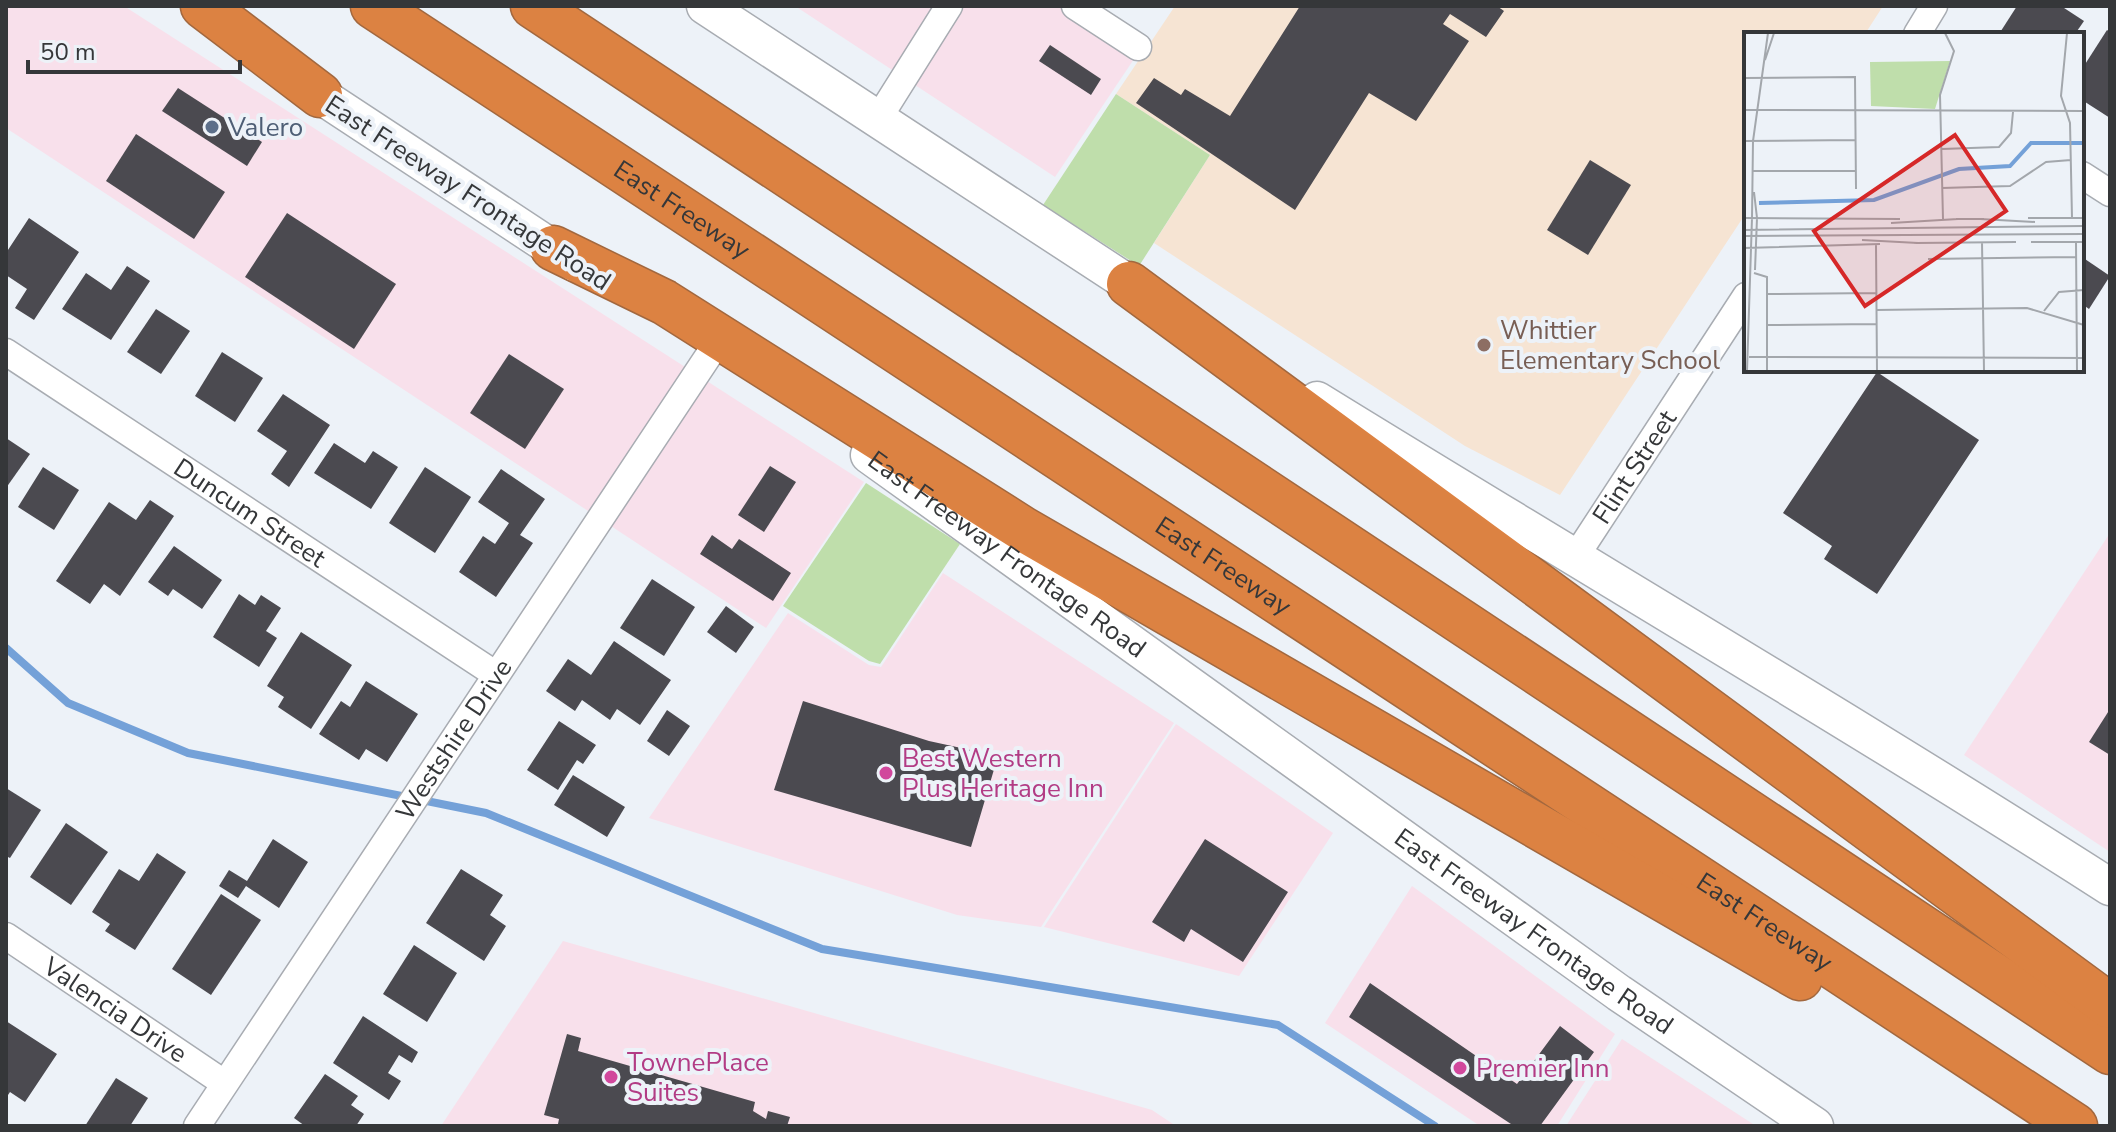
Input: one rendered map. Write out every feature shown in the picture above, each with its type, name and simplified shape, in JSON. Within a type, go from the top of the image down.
[{"type":"highway","points":[[203,6],[320,95]]},
{"type":"highway","name":"East Freeway","points":[[373,6],[2075,1126]]},
{"type":"highway","points":[[533,6],[2110,1052]]},
{"type":"highway","points":[[553,248],[664,302],[1023,529],[2058,1126]]},
{"type":"highway","points":[[1129,284],[2110,1006]]},
{"type":"main road","name":"East Freeway Frontage Road","points":[[181,6],[886,466],[1619,993],[1815,1126]]},
{"type":"main road","points":[[705,6],[1129,284],[1574,559],[1825,708],[2110,887]]},
{"type":"street","points":[[878,119],[949,6]]},
{"type":"street","points":[[1075,6],[1138,47]]},
{"type":"street","points":[[1918,32],[1934,6]]},
{"type":"street","points":[[2084,176],[2110,193]]},
{"type":"street","name":"Flint Street","points":[[1574,559],[1744,299]]},
{"type":"street","name":"Duncum Street","points":[[6,352],[495,674]]},
{"type":"street","name":"Westshire Drive","points":[[197,1126],[377,850],[711,352]]},
{"type":"street","name":"Valencia Drive","points":[[6,936],[224,1083]]},
{"type":"shaded area","points":[[6,6],[124,6],[864,482],[766,628],[6,128]]},
{"type":"shaded area","points":[[795,6],[1060,6],[1136,56],[1055,177]]},
{"type":"shaded area","name":"Whittier Elementary School","points":[[1175,6],[1883,6],[1866,32],[1744,32],[1744,216],[1560,495],[1465,446],[1154,243],[1210,155],[1116,94]]},
{"type":"shaded area","points":[[2110,533],[2110,852],[1964,755]]},
{"type":"shaded area","points":[[943,573],[1174,723],[1041,927],[957,915],[649,818],[788,613],[869,665],[881,667]]},
{"type":"shaded area","points":[[1176,724],[1333,833],[1239,976],[1044,927]]},
{"type":"shaded area","points":[[1412,886],[1615,1034],[1557,1126],[1480,1126],[1325,1023]]},
{"type":"shaded area","points":[[563,941],[1152,1110],[1176,1126],[441,1126]]},
{"type":"shaded area","points":[[1622,1039],[1756,1126],[1566,1126]]},
{"type":"green space","points":[[1116,94],[1210,155],[1139,266],[1043,205]]},
{"type":"green space","points":[[866,483],[960,544],[880,664],[869,661],[783,606]]},
{"type":"building","points":[[1300,6],[1497,6],[1504,11],[1486,37],[1450,14],[1443,24],[1469,41],[1416,121],[1369,93],[1295,210],[1136,103],[1154,78],[1181,95],[1185,89],[1230,116]]},
{"type":"building","points":[[2017,6],[2061,6],[2084,21],[2076,32],[2000,32]]},
{"type":"building","points":[[2107,30],[2110,32],[2110,118],[2084,101],[2084,66]]},
{"type":"building","points":[[1050,45],[1101,79],[1091,95],[1039,61]]},
{"type":"building","name":"Valero","points":[[178,88],[262,142],[247,166],[162,111]]},
{"type":"building","points":[[136,134],[225,192],[194,239],[106,181]]},
{"type":"building","points":[[1590,160],[1631,185],[1588,255],[1547,230]]},
{"type":"building","points":[[287,213],[396,284],[354,349],[245,277]]},
{"type":"building","points":[[29,218],[79,252],[34,320],[15,308],[27,289],[6,275],[6,253]]},
{"type":"building","points":[[2084,258],[2110,276],[2089,309],[2084,305]]},
{"type":"building","points":[[127,266],[150,281],[111,340],[62,309],[86,273],[111,290]]},
{"type":"building","points":[[156,309],[190,331],[161,374],[127,352]]},
{"type":"building","points":[[222,352],[263,378],[235,422],[195,396]]},
{"type":"building","points":[[509,354],[564,389],[525,449],[470,413]]},
{"type":"building","points":[[1877,372],[1979,440],[1877,594],[1824,559],[1832,546],[1783,513]]},
{"type":"building","points":[[283,394],[330,425],[289,487],[271,474],[287,451],[257,431]]},
{"type":"building","points":[[6,438],[30,454],[6,488]]},
{"type":"building","points":[[334,443],[365,463],[373,451],[398,467],[371,509],[314,473]]},
{"type":"building","points":[[770,466],[796,482],[764,532],[738,515]]},
{"type":"building","points":[[43,467],[79,490],[54,530],[18,507]]},
{"type":"building","points":[[425,467],[471,497],[435,553],[389,523]]},
{"type":"building","points":[[501,469],[545,499],[520,535],[533,543],[496,597],[459,572],[483,536],[495,544],[509,523],[478,502]]},
{"type":"building","points":[[150,500],[174,516],[120,596],[104,584],[90,604],[56,581],[109,502],[136,520]]},
{"type":"building","points":[[712,535],[732,549],[739,539],[791,573],[773,601],[700,554]]},
{"type":"building","points":[[174,546],[222,580],[202,609],[173,589],[168,596],[148,582]]},
{"type":"building","points":[[652,579],[695,607],[664,656],[620,628]]},
{"type":"building","points":[[239,594],[255,605],[261,595],[281,608],[266,631],[277,638],[259,667],[213,637]]},
{"type":"building","points":[[726,606],[754,627],[736,653],[707,632]]},
{"type":"building","points":[[301,632],[352,665],[311,729],[278,707],[284,697],[267,686]]},
{"type":"building","points":[[614,641],[671,680],[640,725],[617,709],[610,720],[582,700],[575,711],[546,691],[568,659],[591,675]]},
{"type":"building","points":[[366,681],[418,714],[387,762],[366,749],[359,760],[319,734],[341,701],[350,707]]},
{"type":"building","name":"Best Western Plus Heritage Inn","points":[[803,701],[929,741],[998,756],[971,847],[774,790]]},
{"type":"building","points":[[2110,709],[2110,755],[2089,742]]},
{"type":"building","points":[[667,710],[690,726],[669,756],[647,741]]},
{"type":"building","points":[[559,721],[596,745],[583,764],[577,760],[558,790],[527,770]]},
{"type":"building","points":[[573,775],[625,807],[607,837],[554,805]]},
{"type":"building","points":[[6,788],[41,810],[10,858],[6,856]]},
{"type":"building","points":[[66,823],[108,852],[71,905],[30,877]]},
{"type":"building","points":[[273,839],[308,862],[279,908],[246,886],[238,898],[219,886],[229,870],[247,881]]},
{"type":"building","points":[[1205,839],[1288,892],[1243,962],[1191,929],[1184,942],[1152,922]]},
{"type":"building","points":[[157,853],[186,872],[135,950],[105,931],[110,924],[92,912],[119,869],[139,881]]},
{"type":"building","points":[[461,869],[503,895],[490,915],[506,926],[484,961],[426,923]]},
{"type":"building","points":[[221,894],[261,920],[211,995],[172,969]]},
{"type":"building","points":[[414,945],[457,973],[427,1022],[383,994]]},
{"type":"building","name":"Premier Inn","points":[[1370,983],[1517,1084],[1560,1026],[1594,1052],[1540,1126],[1514,1126],[1349,1017]]},
{"type":"building","points":[[363,1016],[418,1052],[412,1063],[399,1055],[388,1073],[401,1081],[389,1100],[333,1063]]},
{"type":"building","points":[[6,1021],[57,1054],[25,1102],[10,1092],[6,1098]]},
{"type":"building","name":"TownePlace Suites","points":[[567,1034],[581,1038],[578,1051],[755,1102],[753,1111],[766,1119],[768,1111],[790,1117],[787,1126],[558,1124],[559,1119],[544,1115]]},
{"type":"building","points":[[325,1074],[358,1096],[351,1105],[364,1114],[356,1126],[305,1126],[294,1118]]},
{"type":"building","points":[[116,1078],[148,1098],[130,1126],[85,1126]]},
{"type":"waterway","points":[[6,648],[68,703],[188,753],[486,813],[822,949],[1278,1025],[1435,1126]]},
{"type":"place","name":"Valero","points":[[212,127]]},
{"type":"place","name":"Whittier Elementary School","points":[[1484,345]]},
{"type":"place","name":"Best Western Plus Heritage Inn","points":[[886,773]]},
{"type":"place","name":"Premier Inn","points":[[1460,1068]]},
{"type":"place","name":"TownePlace Suites","points":[[611,1077]]}]
